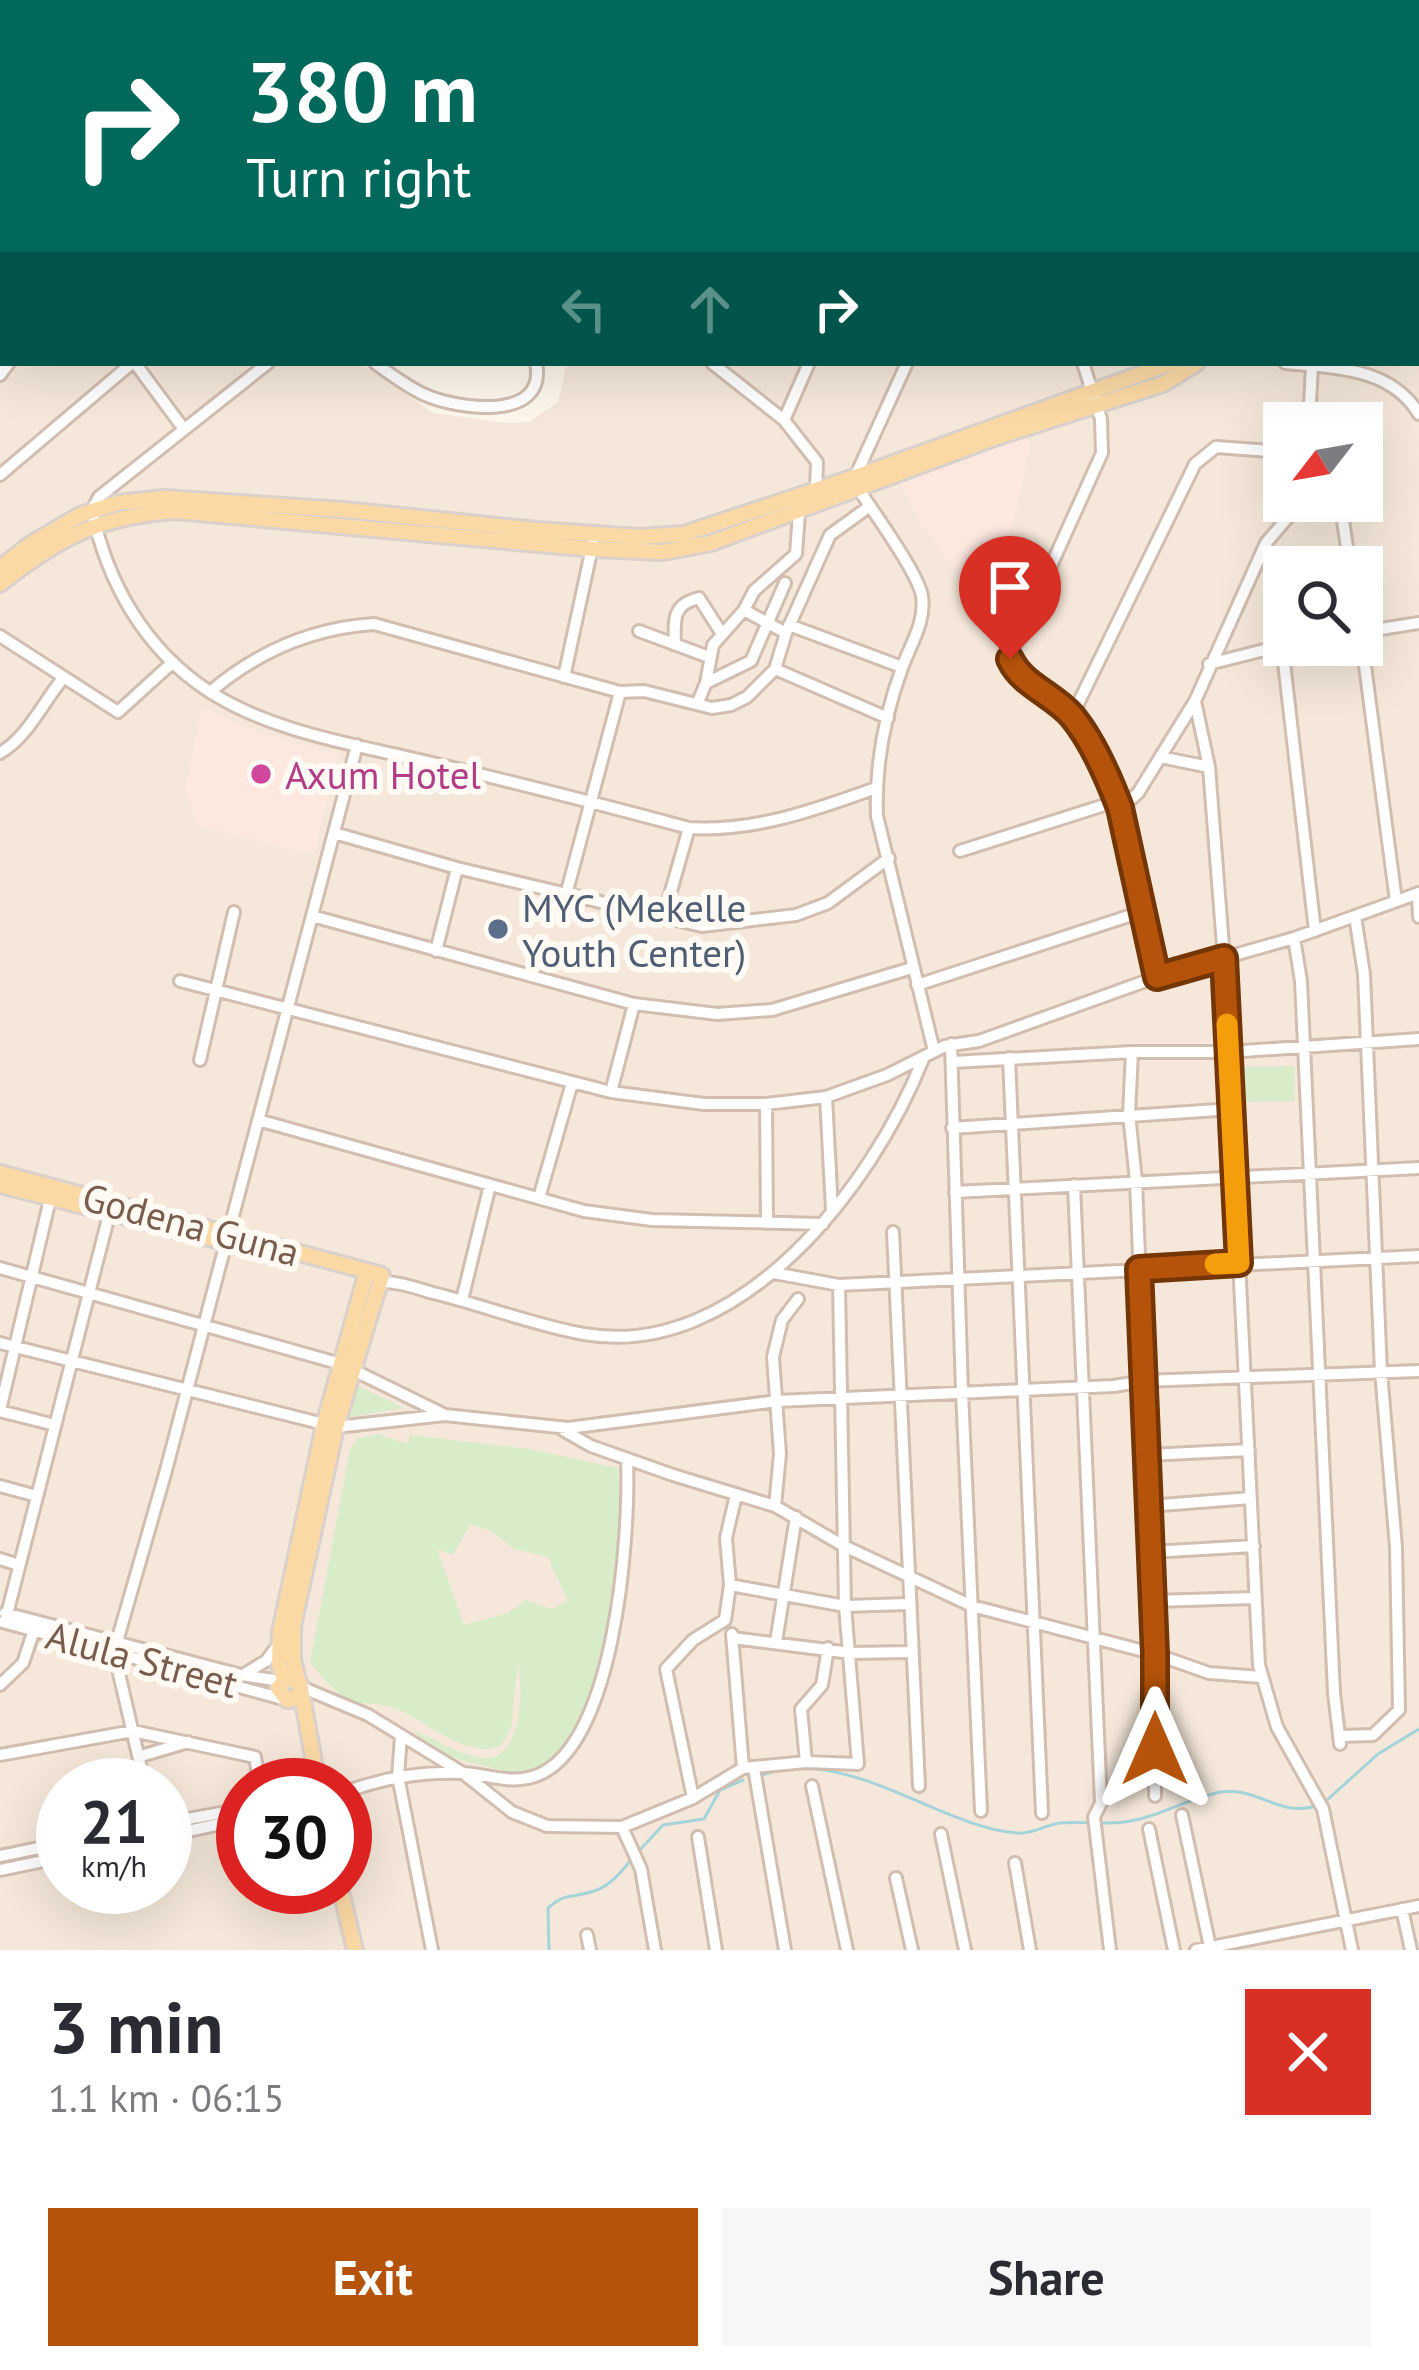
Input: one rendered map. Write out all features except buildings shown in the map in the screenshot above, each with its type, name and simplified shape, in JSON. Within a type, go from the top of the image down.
[{"type":"main road","points":[[1095,400],[1165,366]]},
{"type":"main road","points":[[0,568],[51,530],[93,517],[176,511],[679,550],[799,514],[857,484],[992,433],[1163,384],[1192,366]]},
{"type":"main road","points":[[594,541],[684,534],[816,490],[857,484]]},
{"type":"main road","points":[[0,584],[93,517]]},
{"type":"main road","name":"Godena Guna","points":[[0,1173],[110,1209],[377,1278]]},
{"type":"main road","name":"Godena Guna","points":[[0,1185],[51,1192]]},
{"type":"main road","points":[[285,1700],[294,1699],[293,1626],[330,1426],[377,1278]]},
{"type":"main road","points":[[309,1758],[293,1684],[278,1665],[278,1645],[317,1491]]},
{"type":"main road","points":[[285,1700],[302,1723],[309,1758]]},
{"type":"main road","points":[[342,1914],[351,1950]]},
{"type":"street","points":[[0,475],[129,366]]},
{"type":"street","points":[[135,366],[183,428]]},
{"type":"street","points":[[264,366],[99,497],[93,517],[111,580],[172,662],[210,692],[263,717],[357,745],[688,828],[756,826],[876,788]]},
{"type":"street","points":[[380,366],[425,395],[471,405],[507,405],[527,398],[538,381],[536,366]]},
{"type":"street","points":[[716,366],[784,420],[817,462],[816,490]]},
{"type":"street","points":[[784,420],[807,366]]},
{"type":"street","points":[[377,1278],[589,1335],[647,1333],[698,1318],[774,1273],[823,1224],[903,1103],[929,1055],[877,816],[877,760],[902,668],[916,637],[922,594],[857,484],[907,366]]},
{"type":"street","points":[[1084,366],[1104,440],[1102,453],[1010,651],[1011,664],[1072,716],[1119,804],[1157,977]]},
{"type":"street","points":[[1310,402],[1312,366],[1352,370],[1396,386],[1419,414]]},
{"type":"street","points":[[1072,716],[1195,464],[1216,447],[1263,450]]},
{"type":"street","points":[[210,692],[245,664],[314,633],[374,624],[620,692],[644,691],[721,708],[755,690],[775,669],[830,535],[870,506]]},
{"type":"street","points":[[698,702],[709,657],[722,634],[754,591],[796,554],[799,514]]},
{"type":"street","points":[[960,851],[1119,804],[1138,794],[1195,701],[1266,543],[1284,522]]},
{"type":"street","points":[[564,676],[594,541]]},
{"type":"street","points":[[796,554],[817,566]]},
{"type":"street","points":[[770,575],[803,597]]},
{"type":"street","points":[[706,683],[746,665],[784,583]]},
{"type":"street","points":[[675,643],[674,616],[681,604],[693,598],[699,598],[722,634]]},
{"type":"street","points":[[744,610],[788,630],[902,668]]},
{"type":"street","points":[[1383,629],[1419,623]]},
{"type":"street","points":[[639,631],[709,657]]},
{"type":"street","points":[[0,637],[120,712],[172,662]]},
{"type":"street","points":[[1209,664],[1263,650]]},
{"type":"street","points":[[746,665],[755,690]]},
{"type":"street","points":[[1285,666],[1315,931]]},
{"type":"street","points":[[1365,666],[1396,901]]},
{"type":"street","points":[[775,669],[888,718]]},
{"type":"street","points":[[0,753],[23,736],[64,676]]},
{"type":"street","points":[[566,895],[620,692]]},
{"type":"street","points":[[1195,701],[1209,767],[1224,958],[1261,1677],[1282,1737],[1320,1803],[1352,1950]]},
{"type":"street","points":[[191,1742],[141,1756],[116,1647],[357,745]]},
{"type":"street","points":[[1160,757],[1209,767]]},
{"type":"street","points":[[663,920],[688,828]]},
{"type":"street","points":[[334,833],[663,920],[725,925],[796,915],[828,903],[889,858]]},
{"type":"street","points":[[436,951],[457,868]]},
{"type":"street","points":[[180,981],[610,1092],[704,1104],[766,1104],[826,1097],[951,1044],[980,1041],[1157,977],[1294,938],[1418,893],[1419,917]]},
{"type":"street","points":[[200,1060],[234,912]]},
{"type":"street","points":[[917,985],[1141,913]]},
{"type":"street","points":[[312,916],[634,1004],[717,1014],[772,1010],[912,968]]},
{"type":"street","points":[[1294,938],[1304,1046],[1334,1693],[1341,1740],[1373,1735],[1399,1710],[1396,1547],[1381,1372],[1364,974],[1355,916]]},
{"type":"street","points":[[610,1092],[634,1004]]},
{"type":"street","points":[[953,1062],[1419,1039]]},
{"type":"street","points":[[951,1044],[981,1811]]},
{"type":"street","points":[[1132,1052],[1129,1114],[1148,1456],[1155,1796]]},
{"type":"street","points":[[1010,1058],[1042,1813]]},
{"type":"street","points":[[539,1198],[572,1083]]},
{"type":"street","points":[[826,1097],[832,1214]]},
{"type":"street","points":[[766,1104],[767,1223]]},
{"type":"street","points":[[952,1128],[1232,1109]]},
{"type":"street","points":[[258,1120],[584,1211],[652,1220],[823,1224]]},
{"type":"street","points":[[956,1192],[1419,1168]]},
{"type":"street","points":[[462,1300],[490,1185]]},
{"type":"street","points":[[1074,1185],[1101,1803],[1094,1816],[1110,1950]]},
{"type":"street","points":[[51,1192],[0,1410],[55,1425]]},
{"type":"street","points":[[3,1617],[110,1209]]},
{"type":"street","points":[[893,1232],[919,1786]]},
{"type":"street","points":[[774,1273],[839,1285],[1419,1256]]},
{"type":"street","points":[[0,1268],[346,1367],[445,1415]]},
{"type":"street","points":[[293,1684],[368,1715],[463,1773],[525,1819],[548,1826],[622,1827],[693,1798],[748,1768],[806,1762],[858,1764],[842,1545],[839,1285]]},
{"type":"street","points":[[775,1506],[780,1454],[773,1357],[777,1333],[798,1299]]},
{"type":"street","points":[[0,1342],[330,1426],[445,1415],[560,1428],[777,1401],[1419,1371]]},
{"type":"street","points":[[560,1428],[626,1459],[775,1506],[842,1545],[972,1606],[1209,1673],[1261,1677]]},
{"type":"street","points":[[1148,1456],[1249,1450]]},
{"type":"street","points":[[372,1784],[398,1776],[463,1773],[511,1779],[547,1772],[566,1757],[598,1693],[614,1624],[628,1518],[626,1459]]},
{"type":"street","points":[[0,1486],[37,1496]]},
{"type":"street","points":[[736,1495],[726,1538],[730,1585],[725,1620],[733,1638],[748,1768],[785,1950]]},
{"type":"street","points":[[1148,1506],[1252,1498]]},
{"type":"street","points":[[776,1642],[796,1517]]},
{"type":"street","points":[[1151,1552],[1253,1546]]},
{"type":"street","points":[[0,1559],[20,1565]]},
{"type":"street","points":[[730,1585],[845,1606],[908,1604]]},
{"type":"street","points":[[1152,1601],[1255,1598]]},
{"type":"street","name":"Alula Street","points":[[3,1617],[285,1700]]},
{"type":"street","name":"Alula Street","points":[[3,1617],[34,1630],[293,1684]]},
{"type":"street","points":[[693,1798],[666,1670],[693,1640],[725,1620]]},
{"type":"street","points":[[0,1684],[22,1663],[34,1630]]},
{"type":"street","points":[[733,1638],[851,1653],[910,1652]]},
{"type":"street","points":[[241,1675],[262,1665],[278,1645]]},
{"type":"street","points":[[806,1762],[801,1709],[822,1685],[828,1648]]},
{"type":"street","points":[[0,1755],[133,1731],[255,1758]]},
{"type":"street","points":[[401,1736],[398,1776],[432,1950]]},
{"type":"street","points":[[812,1786],[847,1950]]},
{"type":"street","points":[[1182,1815],[1211,1948],[1419,1906]]},
{"type":"street","points":[[622,1827],[639,1865],[655,1950]]},
{"type":"street","points":[[1148,1829],[1174,1950]]},
{"type":"street","points":[[941,1834],[965,1950]]},
{"type":"street","points":[[698,1837],[716,1950]]},
{"type":"street","points":[[0,1856],[36,1849]]},
{"type":"street","points":[[0,1870],[36,1863]]},
{"type":"street","points":[[1015,1863],[1030,1950]]},
{"type":"street","points":[[896,1878],[912,1950]]},
{"type":"street","points":[[1402,1910],[1411,1950]]},
{"type":"street","points":[[1282,1934],[1286,1950]]},
{"type":"street","points":[[586,1935],[590,1950]]},
{"type":"shaded area","points":[[0,366],[364,366],[433,413],[529,422],[558,402],[566,366],[1419,366],[1419,1950],[0,1950]]},
{"type":"shaded area","points":[[1027,436],[1030,446],[1007,555],[966,571],[954,570],[900,483]]},
{"type":"shaded area","name":"Axum Hotel","points":[[202,707],[258,733],[338,755],[314,855],[199,826],[185,792]]},
{"type":"green space","points":[[1294,1066],[1295,1101],[1239,1102],[1239,1067]]},
{"type":"green space","points":[[356,1385],[404,1408],[349,1417]]},
{"type":"green space","points":[[378,1434],[407,1444],[410,1435],[530,1449],[618,1468],[614,1588],[594,1685],[578,1727],[557,1757],[531,1772],[508,1772],[455,1758],[413,1730],[466,1754],[497,1756],[506,1748],[518,1721],[518,1663],[511,1728],[501,1746],[487,1749],[459,1742],[388,1706],[349,1700],[310,1663],[350,1449],[359,1438]],"holes":[[[470,1524],[489,1530],[515,1549],[548,1557],[568,1601],[552,1609],[525,1600],[508,1613],[464,1625],[437,1549],[453,1555]]]},
{"type":"waterway","points":[[1326,1801],[1378,1754],[1419,1729]]},
{"type":"waterway","points":[[797,1768],[854,1777],[963,1820],[1016,1833],[1060,1823],[1136,1820],[1221,1792],[1246,1793],[1293,1808],[1318,1805]]},
{"type":"waterway","points":[[762,1775],[781,1769]]},
{"type":"waterway","points":[[638,1852],[663,1825],[704,1819],[720,1790],[743,1780]]},
{"type":"waterway","points":[[549,1950],[548,1908],[566,1897],[605,1886],[632,1859]]},
{"type":"slow traffic","points":[[1215,1264],[1239,1263],[1227,1024]]},
{"type":"place","name":"Axum Hotel","points":[[261,774]]},
{"type":"place","name":"MYC (Mekelle Youth Center)","points":[[498,929]]},
{"type":"route","points":[[1010,659],[1018,674],[1072,716],[1109,782],[1120,808],[1157,977],[1224,958],[1239,1263],[1139,1269],[1155,1749]]}]
